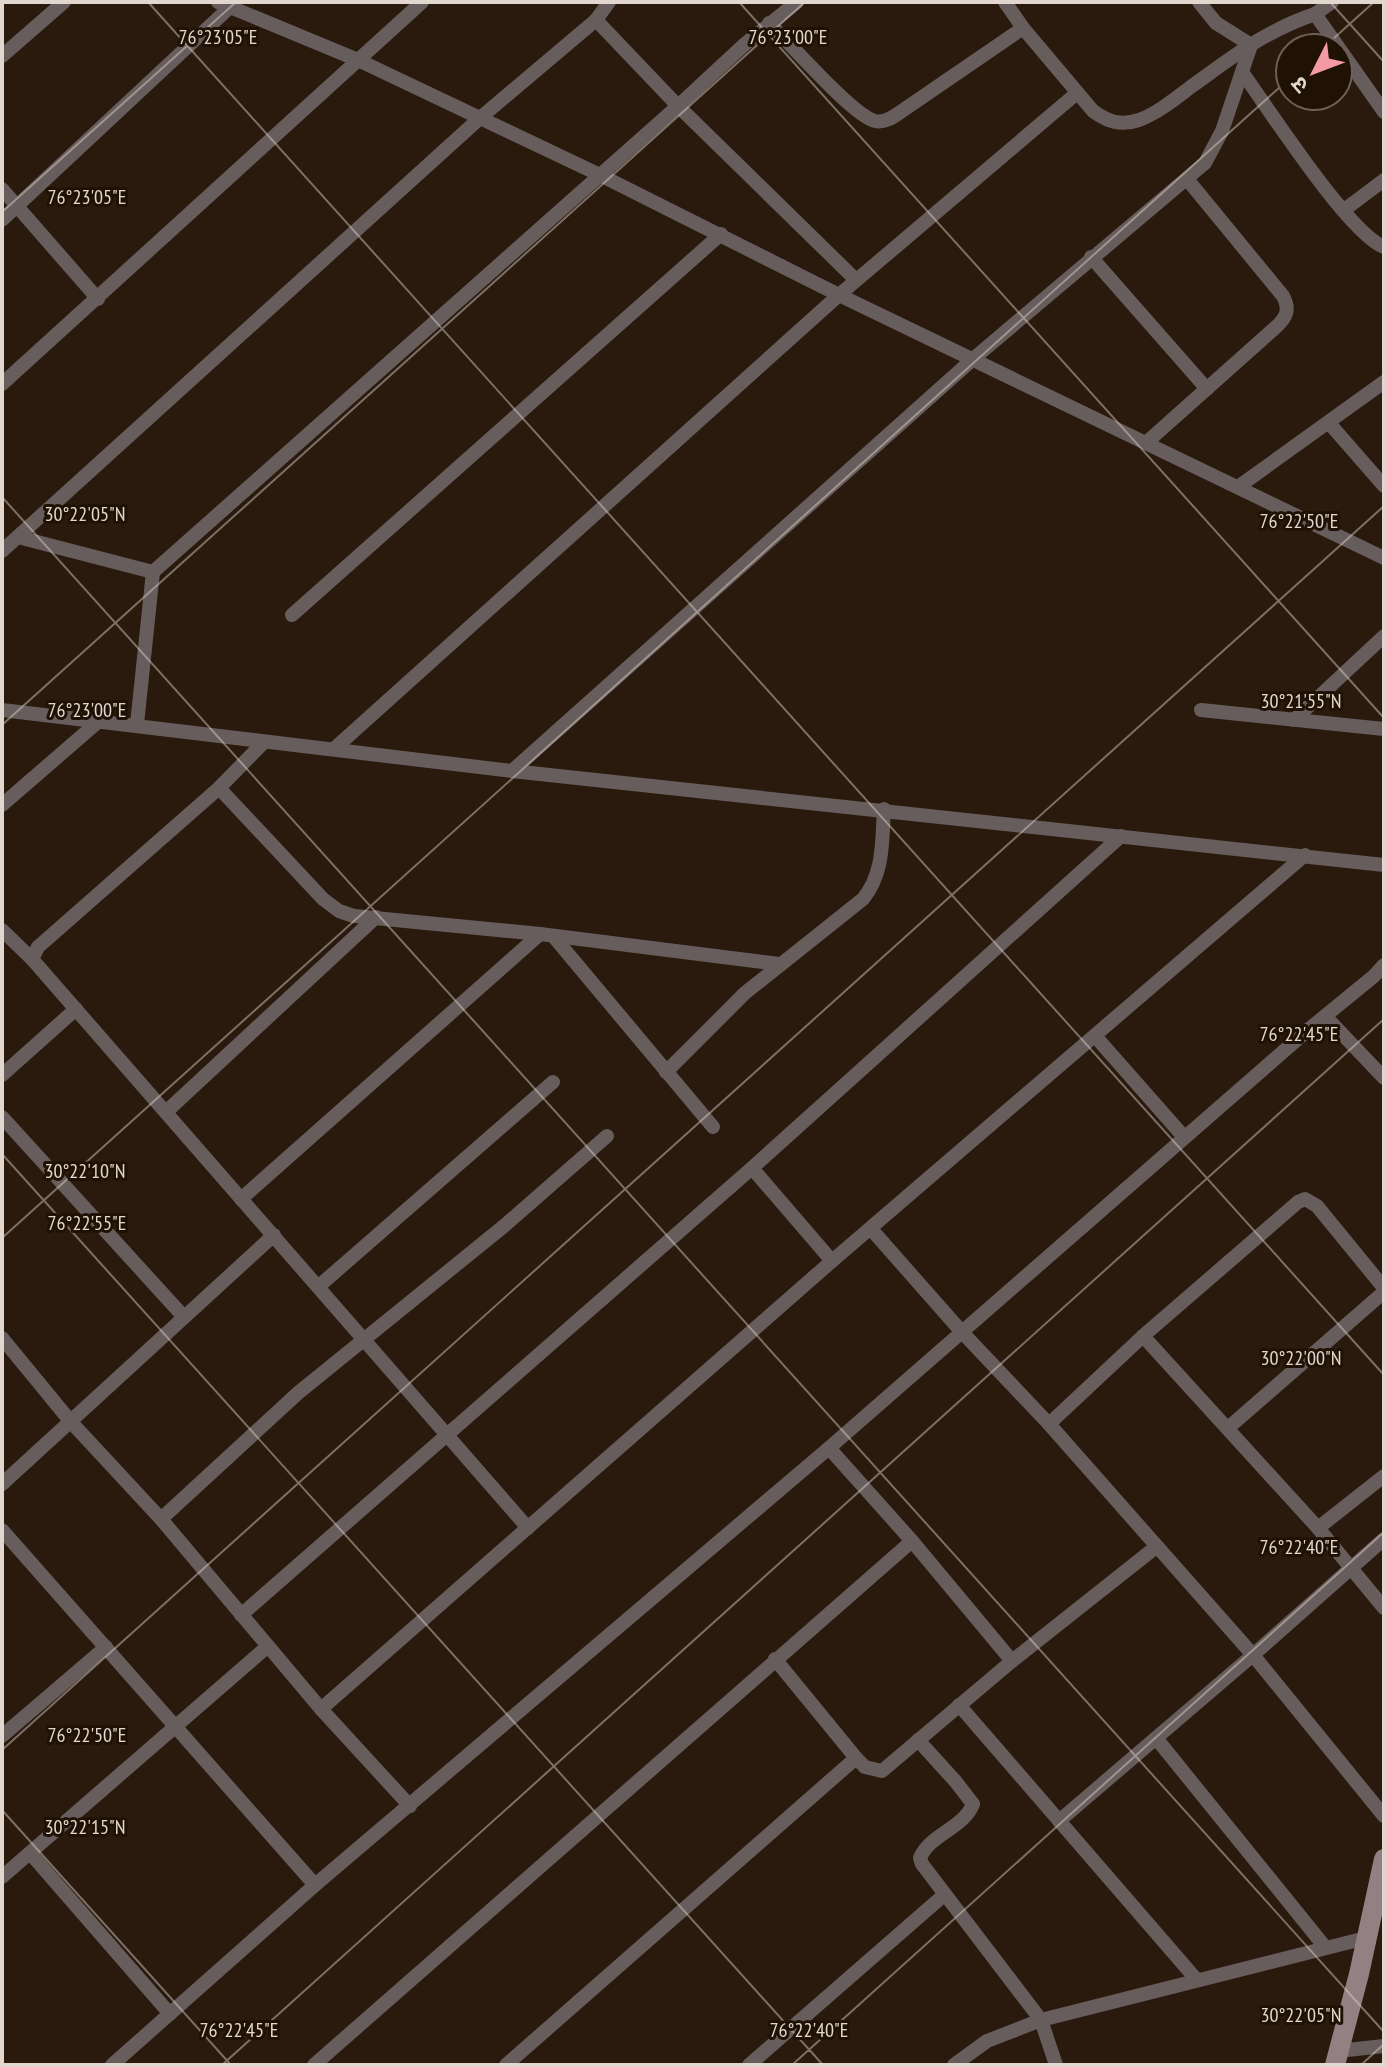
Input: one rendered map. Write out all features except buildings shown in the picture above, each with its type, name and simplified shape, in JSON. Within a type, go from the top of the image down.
[{"type":"street","points":[[2,56],[64,2]]},
{"type":"street","points":[[2,384],[422,2]]},
{"type":"street","points":[[2,551],[480,118],[596,20],[609,2]]},
{"type":"street","points":[[137,724],[153,572],[769,23],[797,2]]},
{"type":"street","points":[[1005,2],[1077,93],[1107,121],[1122,123],[1140,119],[1162,108],[1251,45],[1324,6],[1384,112]]},
{"type":"street","points":[[1199,2],[1216,23],[1251,45]]},
{"type":"street","points":[[2,220],[224,5],[358,60],[600,175],[839,295],[1384,558]]},
{"type":"street","points":[[596,20],[678,106],[856,280]]},
{"type":"street","points":[[769,23],[851,106],[875,121],[888,120],[1023,28]]},
{"type":"street","points":[[512,771],[973,359],[1205,163],[1215,148],[1251,45]]},
{"type":"street","points":[[1242,72],[1363,235],[1384,247]]},
{"type":"street","points":[[335,748],[839,295],[1077,93]]},
{"type":"street","points":[[1147,442],[1283,320],[1288,312],[1283,296],[1187,179]]},
{"type":"street","points":[[1344,210],[1384,180]]},
{"type":"street","points":[[2,189],[98,299]]},
{"type":"street","points":[[292,615],[721,234]]},
{"type":"street","points":[[1091,257],[1207,389]]},
{"type":"street","points":[[1238,487],[1384,382]]},
{"type":"street","points":[[1329,423],[1384,486]]},
{"type":"street","points":[[18,537],[153,572]]},
{"type":"street","points":[[1294,720],[1384,636]]},
{"type":"street","points":[[2,710],[512,771],[1384,865]]},
{"type":"street","points":[[1201,710],[1384,729]]},
{"type":"street","points":[[2,805],[99,721]]},
{"type":"street","points":[[32,959],[38,947],[219,788],[264,742]]},
{"type":"street","points":[[219,788],[323,899],[339,911],[354,916],[779,964]]},
{"type":"street","points":[[666,1072],[745,993],[863,899],[874,885],[880,866],[884,809]]},
{"type":"street","points":[[241,1615],[752,1168],[1121,836]]},
{"type":"street","points":[[321,1709],[832,1261],[1305,855]]},
{"type":"street","points":[[167,1111],[376,917]]},
{"type":"street","points":[[2,930],[32,959],[167,1111],[528,1528]]},
{"type":"street","points":[[547,936],[713,1127]]},
{"type":"street","points":[[241,1199],[547,936]]},
{"type":"street","points":[[112,2065],[315,1885],[829,1448],[1384,965]]},
{"type":"street","points":[[2,1075],[76,1009]]},
{"type":"street","points":[[1325,1016],[1384,1078]]},
{"type":"street","points":[[1095,1036],[1184,1137]]},
{"type":"street","points":[[319,1286],[553,1082]]},
{"type":"street","points":[[2,1117],[184,1317]]},
{"type":"street","points":[[161,1519],[298,1393],[504,1226],[607,1136]]},
{"type":"street","points":[[752,1168],[832,1261]]},
{"type":"street","points":[[1049,1424],[1143,1336],[1305,1199],[1317,1206],[1384,1290],[1228,1428]]},
{"type":"street","points":[[871,1229],[1253,1655],[1384,1816]]},
{"type":"street","points":[[2,1484],[274,1235]]},
{"type":"street","points":[[1143,1336],[1318,1528],[1384,1608]]},
{"type":"street","points":[[2,1338],[71,1422],[161,1519],[321,1709],[410,1806]]},
{"type":"street","points":[[829,1448],[1012,1661]]},
{"type":"street","points":[[1318,1528],[1384,1476]]},
{"type":"street","points":[[2,1530],[315,1885]]},
{"type":"street","points":[[1059,1821],[1384,1539]]},
{"type":"street","points":[[314,2065],[912,1541]]},
{"type":"street","points":[[775,1659],[856,1758],[865,1767],[882,1771],[1012,1661],[1156,1547]]},
{"type":"street","points":[[2,1877],[268,1646]]},
{"type":"street","points":[[2,1736],[106,1647]]},
{"type":"street","points":[[959,1705],[1196,1979]]},
{"type":"street","points":[[1156,1738],[1325,1947]]},
{"type":"street","points":[[918,1740],[973,1804],[967,1815],[921,1854],[922,1864],[1041,2020],[1056,2065]]},
{"type":"street","points":[[506,2065],[856,1758]]},
{"type":"street","points":[[30,1853],[170,2014]]},
{"type":"street","points":[[1384,1859],[1336,2058],[1384,2046]]},
{"type":"street","points":[[749,2065],[944,1895]]},
{"type":"street","points":[[954,2065],[987,2041],[1041,2020],[1366,1938]]}]
